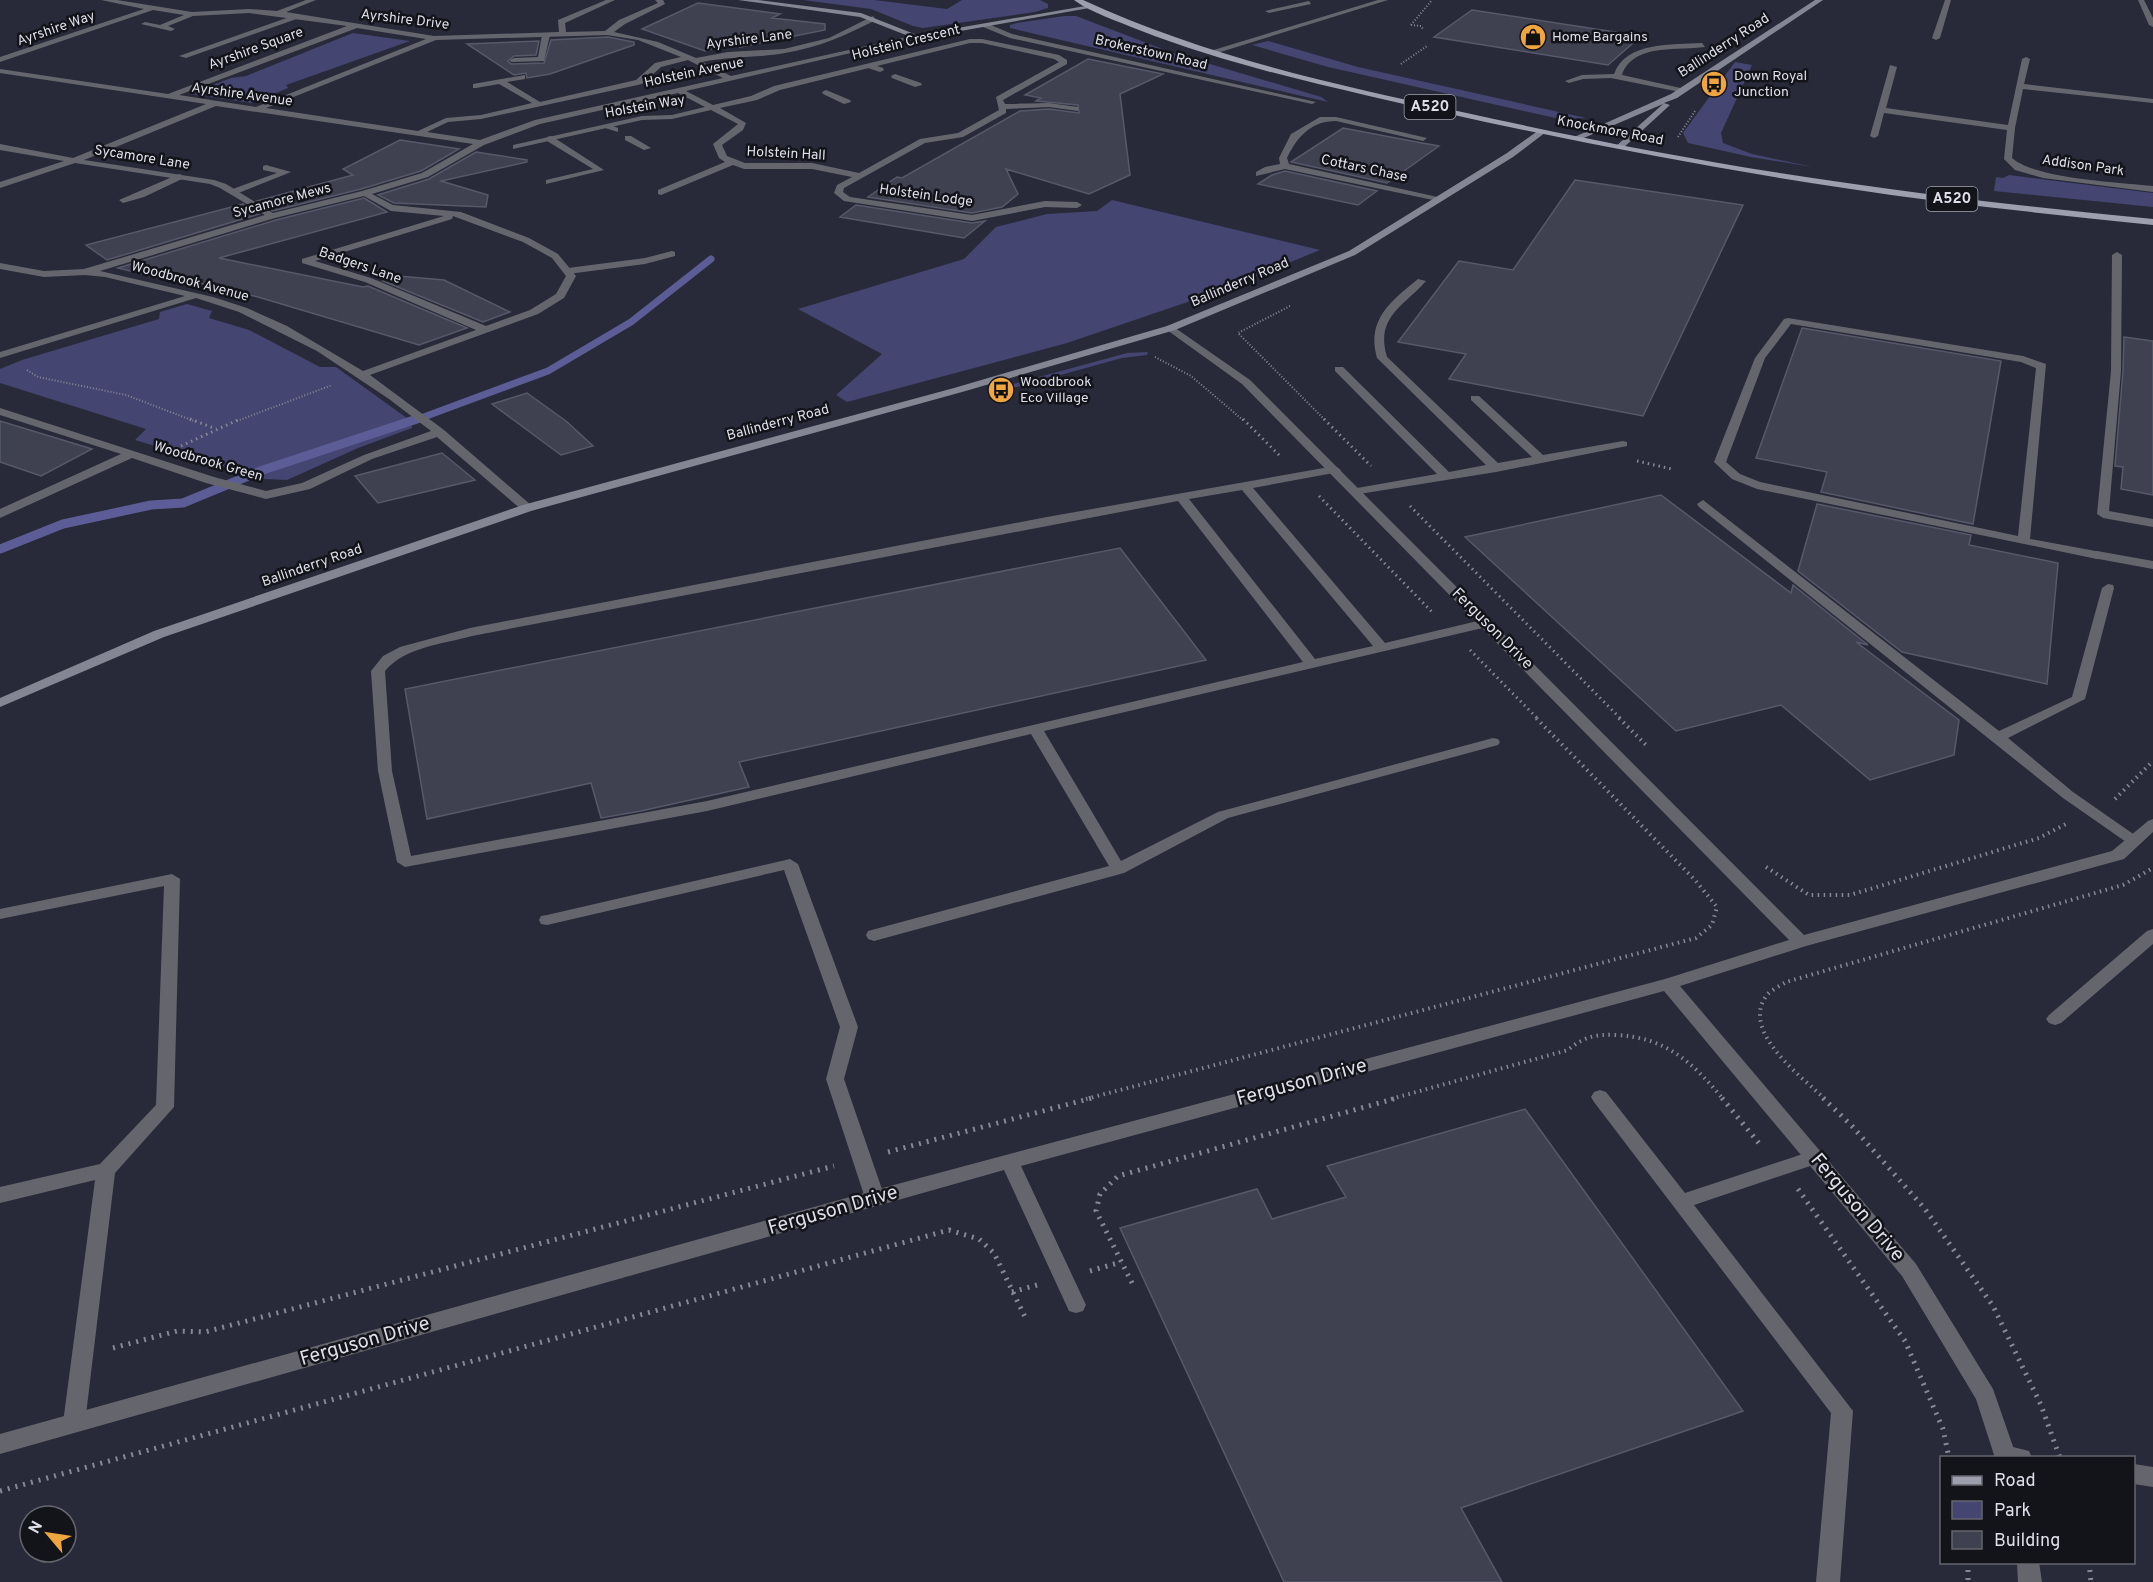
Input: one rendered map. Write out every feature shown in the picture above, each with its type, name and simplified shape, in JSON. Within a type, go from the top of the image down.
[{"type":"main road","points":[[741,0],[847,12],[873,18],[916,37],[1091,7]]},
{"type":"main road","name":"Knockmore Road","points":[[1077,0],[1211,52],[1337,87],[1542,132],[1815,181],[2153,222]]},
{"type":"main road","name":"Ballinderry Road","points":[[1618,147],[1678,93],[1820,0]]},
{"type":"main road","name":"Ballinderry Road","points":[[1576,138],[1678,93]]},
{"type":"main road","name":"Ballinderry Road","points":[[0,703],[159,634],[527,508],[958,390],[1171,328],[1352,253],[1510,155],[1542,132]]},
{"type":"street","name":"Ayrshire Drive","points":[[104,0],[192,14],[249,11],[277,13],[434,38],[632,34],[691,59],[730,79]]},
{"type":"street","points":[[277,13],[313,0]]},
{"type":"street","points":[[563,34],[561,22],[612,0]]},
{"type":"street","points":[[607,33],[622,22],[663,3],[658,0]]},
{"type":"street","points":[[1211,52],[1385,0]]},
{"type":"street","points":[[1936,38],[1948,0]]},
{"type":"street","points":[[2141,0],[2153,25]]},
{"type":"street","points":[[1269,11],[1309,3]]},
{"type":"street","name":"Ayrshire Way","points":[[0,60],[153,8]]},
{"type":"street","points":[[1288,8],[1320,18]]},
{"type":"street","points":[[163,26],[192,14]]},
{"type":"street","points":[[183,56],[298,17]]},
{"type":"street","name":"Ayrshire Lane","points":[[418,134],[446,120],[481,117],[639,82],[658,65],[728,54],[784,51],[831,40],[873,18]]},
{"type":"street","points":[[145,24],[163,26],[173,30]]},
{"type":"street","name":"Brokerstown Road","points":[[986,24],[1010,36],[1312,102]]},
{"type":"street","name":"Ayrshire Square","points":[[166,97],[355,26]]},
{"type":"street","points":[[514,60],[541,59],[546,35]]},
{"type":"street","name":"Holstein Avenue","points":[[481,143],[538,122],[916,37]]},
{"type":"street","points":[[255,110],[434,38]]},
{"type":"street","name":"Holstein Crescent","points":[[709,108],[754,98],[777,88],[970,41],[982,41],[1056,57],[1064,62],[999,99],[1003,111],[960,135],[923,141],[860,176]]},
{"type":"street","points":[[1617,78],[1620,68],[1639,51],[1702,45]]},
{"type":"street","name":"Addison Park","points":[[2025,59],[2011,128],[2008,159],[2018,168],[2043,175],[2153,189]]},
{"type":"street","points":[[871,66],[880,69]]},
{"type":"street","points":[[1874,136],[1893,67]]},
{"type":"street","name":"Ayrshire Avenue","points":[[0,71],[481,143]]},
{"type":"street","points":[[895,76],[918,85]]},
{"type":"street","points":[[476,86],[522,77]]},
{"type":"street","points":[[1569,81],[1589,77],[1617,78],[1678,93]]},
{"type":"street","points":[[500,81],[540,105]]},
{"type":"street","points":[[803,82],[812,86]]},
{"type":"street","points":[[2019,86],[2153,102]]},
{"type":"street","name":"Holstein Hall","points":[[678,90],[742,123],[740,128],[717,144],[723,158],[744,166],[771,168],[812,166],[860,176]]},
{"type":"street","points":[[826,92],[847,102]]},
{"type":"street","points":[[0,185],[74,160],[213,104]]},
{"type":"street","points":[[1002,107],[1049,105],[1075,109]]},
{"type":"street","name":"Holstein Way","points":[[516,147],[611,128],[642,118],[672,117],[709,108]]},
{"type":"street","points":[[1883,110],[2011,128]]},
{"type":"street","points":[[1286,166],[1282,158],[1290,141],[1323,119],[1336,119],[1397,135],[1422,138]]},
{"type":"street","points":[[628,138],[647,148]]},
{"type":"street","points":[[549,182],[600,170],[550,140]]},
{"type":"street","name":"Sycamore Mews","points":[[85,272],[272,216],[365,194],[425,175],[481,143]]},
{"type":"street","name":"Sycamore Lane","points":[[0,147],[217,184],[272,216]]},
{"type":"street","points":[[661,192],[701,173],[732,162]]},
{"type":"street","name":"Cottars Chase","points":[[1258,174],[1286,166],[1438,198]]},
{"type":"street","points":[[233,192],[287,172],[266,168]]},
{"type":"street","name":"Holstein Lodge","points":[[860,176],[840,187],[838,193],[847,199],[972,218],[1044,200],[1077,205]]},
{"type":"street","points":[[123,200],[141,195],[179,177]]},
{"type":"street","points":[[364,374],[534,312],[560,296],[572,276],[555,256],[526,240],[458,214],[391,208],[365,194]]},
{"type":"street","name":"Badgers Lane","points":[[458,214],[305,261],[368,280],[486,330]]},
{"type":"street","points":[[568,271],[645,261],[672,254]]},
{"type":"street","points":[[2117,255],[2116,371],[2103,514],[2153,523]]},
{"type":"street","name":"Woodbrook Avenue","points":[[0,266],[44,274],[85,272],[106,274],[241,309],[304,338],[364,374],[430,423],[527,508]]},
{"type":"street","points":[[1421,281],[1408,291],[1379,327],[1378,343],[1382,358],[1496,468]]},
{"type":"street","points":[[3,355],[195,296]]},
{"type":"street","points":[[2024,541],[2042,366],[2023,359],[1788,321],[1760,358],[1720,462],[1738,479],[1757,485],[2024,541],[2153,565]]},
{"type":"street","name":"Ferguson Drive","points":[[1171,328],[1246,382],[1801,942]]},
{"type":"street","points":[[1339,369],[1446,476]]},
{"type":"street","points":[[1475,398],[1541,459]]},
{"type":"street","name":"Woodbrook Green","points":[[0,411],[149,461],[266,495],[306,486],[368,457],[440,432]]},
{"type":"street","points":[[1357,492],[1623,444]]},
{"type":"street","points":[[0,514],[129,454]]},
{"type":"street","points":[[1335,470],[1181,497],[470,632],[405,650],[387,659],[378,671],[385,771],[405,862],[707,806],[1486,623]]},
{"type":"street","points":[[1245,486],[1382,648]]},
{"type":"street","points":[[1181,497],[1312,664]]},
{"type":"street","points":[[1703,504],[1998,737],[2038,772],[2134,841]]},
{"type":"street","points":[[1998,737],[2078,699],[2108,588]]},
{"type":"street","points":[[1036,730],[1118,868]]},
{"type":"street","points":[[874,935],[1118,868],[1222,815],[1493,742]]},
{"type":"street","name":"Ferguson Drive","points":[[0,1444],[875,1198],[1668,984],[1801,942],[2118,855],[2153,824]]},
{"type":"street","points":[[547,920],[790,864],[849,1027],[835,1079],[875,1198]]},
{"type":"street","points":[[0,914],[172,879],[165,1107],[106,1170],[0,1195]]},
{"type":"street","points":[[2055,1019],[2153,935]]},
{"type":"street","name":"Ferguson Drive","points":[[1668,984],[1909,1270],[1986,1396],[2011,1456]]},
{"type":"street","points":[[1600,1097],[1842,1411],[1828,1582]]},
{"type":"street","points":[[1681,1202],[1815,1157]]},
{"type":"street","points":[[1010,1162],[1076,1305]]},
{"type":"street","points":[[74,1423],[106,1170]]},
{"type":"street","points":[[2135,1474],[2153,1477]]},
{"type":"street","points":[[2028,1564],[2030,1582]]},
{"type":"path","points":[[1423,29],[1421,26],[1410,24],[1432,0]]},
{"type":"path","points":[[1401,64],[1427,46]]},
{"type":"path","points":[[1677,139],[1697,107]]},
{"type":"path","points":[[1295,303],[1238,333],[1649,748]]},
{"type":"path","points":[[3,355],[38,377],[126,395],[217,430]]},
{"type":"path","points":[[83,1356],[177,1331],[205,1332],[862,1159],[1696,938],[1712,925],[1717,907],[1695,880],[1230,406],[1179,367],[1155,357],[1146,357]]},
{"type":"path","points":[[149,461],[260,410],[364,374]]},
{"type":"path","points":[[1766,867],[1809,895],[1850,895],[2039,838],[2115,800],[2153,761]]},
{"type":"path","points":[[2059,1456],[2041,1405],[1993,1306],[1924,1209],[1852,1126],[1778,1054],[1760,1028],[1761,1007],[1767,994],[1786,982],[2123,885],[2153,868]]},
{"type":"path","points":[[1132,1283],[1096,1211],[1100,1194],[1118,1176],[1568,1050],[1581,1038],[1604,1034],[1637,1036],[1671,1049],[1703,1077],[1814,1209],[1905,1341],[1943,1429],[1949,1456]]},
{"type":"path","points":[[0,1491],[949,1230],[979,1239],[994,1253],[1026,1319]]},
{"type":"path","points":[[1968,1564],[1968,1582]]},
{"type":"path","points":[[2089,1564],[2091,1582]]},
{"type":"green space","points":[[803,0],[874,0],[947,9],[962,0],[1040,0],[1048,4],[1048,8],[1035,12],[923,28],[871,9]]},
{"type":"green space","points":[[1076,16],[1173,53],[1321,97],[1328,102],[1010,28],[1010,25],[1017,23]]},
{"type":"green space","points":[[353,33],[410,41],[286,85],[288,88],[252,103],[190,94],[231,78],[246,76]]},
{"type":"green space","points":[[1268,41],[1358,67],[1586,118],[1560,119],[1328,67],[1252,45]]},
{"type":"green space","points":[[1735,62],[1752,65],[1721,133],[1723,143],[1752,154],[1813,167],[1751,157],[1688,143],[1683,133]]},
{"type":"green space","points":[[2009,175],[2153,193],[2153,207],[1994,191],[1996,177],[2003,178]]},
{"type":"green space","points":[[1112,200],[1320,250],[1220,291],[1067,343],[847,402],[836,395],[882,354],[798,309],[964,259],[996,227],[1047,214],[1097,211]]},
{"type":"green space","points":[[187,304],[212,311],[209,318],[249,330],[320,367],[336,367],[411,421],[412,428],[358,448],[287,480],[265,479],[135,440],[146,429],[0,383],[0,369],[22,360],[159,319],[160,312]]},
{"type":"green space","points":[[1148,352],[1147,355],[1122,358],[1013,388],[1006,386],[1127,353]]},
{"type":"building","points":[[698,3],[780,14],[772,18],[825,24],[825,30],[740,47],[739,41],[705,51],[642,29]]},
{"type":"building","name":"Home Bargains","points":[[1472,10],[1641,36],[1608,65],[1434,37]]},
{"type":"building","points":[[608,37],[634,42],[634,45],[550,74],[527,78],[526,73],[514,75],[467,44],[539,41],[536,55],[514,56],[508,61],[511,64],[544,63],[551,40]]},
{"type":"building","points":[[1088,59],[1163,74],[1120,94],[1130,175],[1089,194],[1006,169],[1018,194],[1002,207],[972,213],[868,197],[897,177],[902,178],[1020,111],[1049,109],[1079,113],[1078,105],[1036,101],[1041,98],[1025,95]]},
{"type":"building","points":[[1343,128],[1439,146],[1387,183],[1291,162]]},
{"type":"building","points":[[400,140],[459,149],[421,171],[361,189],[273,211],[257,201],[353,175],[343,169]]},
{"type":"building","points":[[476,152],[527,160],[527,162],[441,181],[488,195],[486,207],[394,203],[378,195],[429,179]]},
{"type":"building","points":[[1285,171],[1377,191],[1358,205],[1258,184],[1272,175]]},
{"type":"building","points":[[1575,180],[1743,205],[1643,416],[1449,379],[1466,354],[1398,342],[1459,261],[1513,270]]},
{"type":"building","points":[[364,198],[387,212],[219,258],[363,287],[368,286],[467,328],[419,345],[258,297],[170,276],[163,279],[118,268],[276,220]]},
{"type":"building","points":[[243,204],[259,214],[107,260],[86,245]]},
{"type":"building","points":[[856,205],[972,223],[985,221],[964,238],[840,217]]},
{"type":"building","points":[[398,276],[444,280],[510,312],[483,322],[383,281]]},
{"type":"building","points":[[1802,328],[2001,361],[1973,524],[1821,492],[1827,472],[1756,458]]},
{"type":"building","points":[[2124,337],[2153,341],[2153,495],[2121,489],[2123,467],[2115,466]]},
{"type":"building","points":[[527,393],[566,421],[593,446],[561,455],[492,404]]},
{"type":"building","points":[[0,421],[92,449],[41,476],[0,462]]},
{"type":"building","points":[[442,453],[475,480],[378,503],[355,476]]},
{"type":"building","points":[[1661,495],[1791,593],[1793,585],[1868,645],[1856,642],[1959,720],[1954,755],[1870,780],[1781,705],[1676,731],[1465,537]]},
{"type":"building","points":[[1817,504],[1971,535],[1969,545],[2058,563],[2047,684],[1902,652],[1798,571]]},
{"type":"building","points":[[1120,548],[1206,660],[739,762],[749,787],[641,811],[601,818],[591,783],[427,819],[405,689]]},
{"type":"building","points":[[1525,1109],[1743,1411],[1461,1508],[1502,1582],[1284,1582],[1120,1228],[1257,1189],[1272,1219],[1346,1197],[1327,1166]]},
{"type":"waterway","points":[[413,421],[548,371],[631,322],[711,259]]},
{"type":"waterway","points":[[0,549],[63,524],[151,505],[183,503],[263,470],[417,419]]},
{"type":"place","name":"Home Bargains","points":[[1533,37]]},
{"type":"place","name":"Down Royal Junction","points":[[1714,84]]},
{"type":"place","name":"Woodbrook Eco Village","points":[[1001,390]]}]
